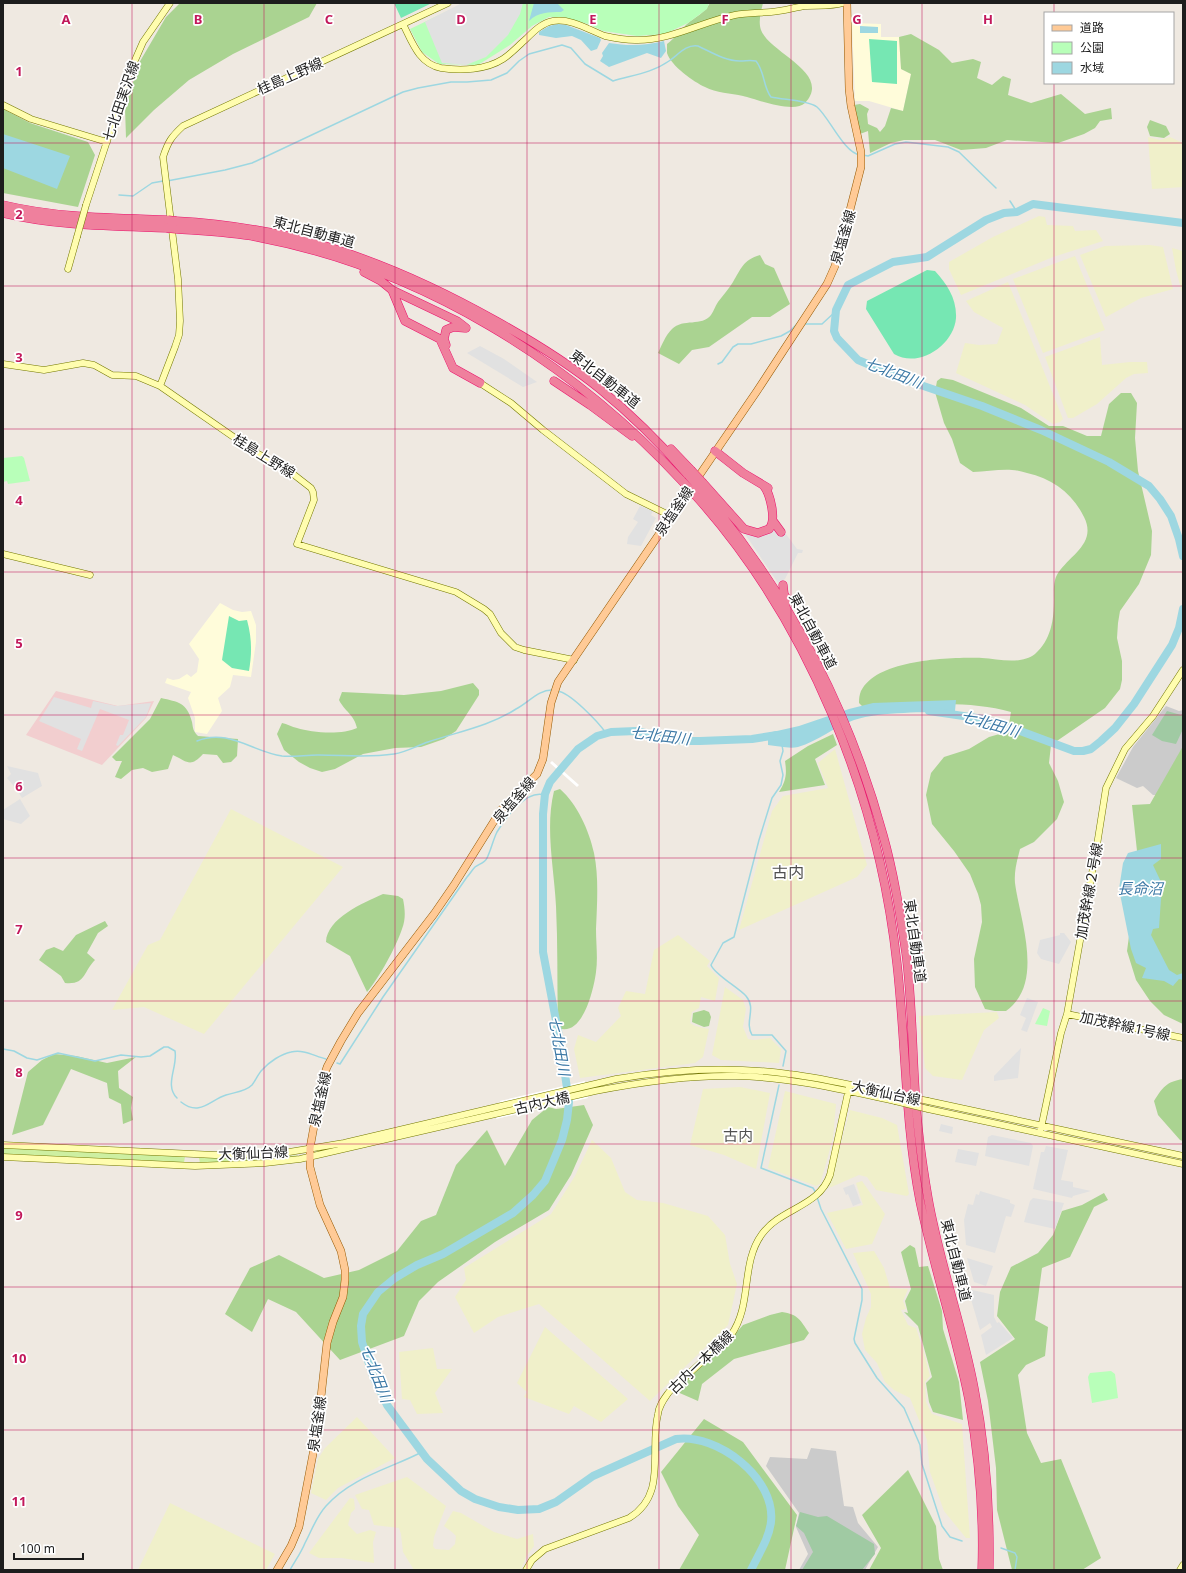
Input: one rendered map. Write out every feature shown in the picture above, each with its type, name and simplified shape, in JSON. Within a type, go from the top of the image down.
[{"type":"highway","name":"東北自動車道","points":[[3,205],[44,213],[70,216],[172,224],[240,227],[287,236],[340,251],[392,270],[443,293],[505,326],[548,352],[599,388],[636,420],[700,489],[733,529],[764,571],[815,660],[823,684],[868,786],[884,835],[899,912],[907,971],[920,1150],[928,1202],[966,1351],[980,1418],[987,1482],[989,1570]]},
{"type":"highway","name":"東北自動車道","points":[[3,213],[37,220],[62,223],[172,224],[238,234],[312,250],[392,278],[442,300],[538,356],[593,397],[642,439],[668,466],[688,476]]},
{"type":"highway","points":[[312,250],[325,258],[373,276],[388,285],[392,290],[405,321],[440,339],[451,365],[480,383]]},
{"type":"highway","points":[[392,290],[457,321],[466,328],[457,326],[449,328],[445,332],[444,337],[455,364],[461,372]]},
{"type":"highway","points":[[554,381],[590,405],[668,466]]},
{"type":"highway","points":[[715,451],[743,473],[764,486],[769,495],[775,522],[781,532]]},
{"type":"highway","points":[[688,476],[744,529],[754,533],[761,533],[769,529],[775,522]]},
{"type":"highway","name":"東北自動車道","points":[[700,489],[773,598],[823,684]]},
{"type":"highway","points":[[783,585],[784,594],[815,660]]},
{"type":"highway","name":"東北自動車道","points":[[851,750],[876,846],[892,922],[900,986],[909,1122],[916,1176],[935,1264],[960,1362],[973,1423],[981,1500],[982,1570]]},
{"type":"main road","name":"泉塩釜線","points":[[277,1570],[291,1546],[299,1527],[317,1433],[327,1343],[332,1322],[342,1297],[346,1270],[341,1251],[320,1205],[313,1180],[309,1157],[322,1082],[327,1067],[358,1013],[446,897],[501,810],[537,774],[543,759],[555,689],[804,321],[827,284],[835,266],[858,182],[861,154],[851,106],[847,3]]},
{"type":"street","name":"七北田実沢線","points":[[68,269],[86,205],[129,74],[143,42],[170,3]]},
{"type":"street","name":"桂島上野線","points":[[448,3],[183,126],[172,136],[167,145],[164,157],[178,279],[180,321],[175,347],[160,386],[258,454],[284,466],[311,488],[314,500],[297,544],[456,592],[490,614],[501,633],[515,647],[574,660]]},
{"type":"street","points":[[403,24],[419,55],[433,65],[447,68],[478,68],[495,63],[508,54],[540,26],[550,21],[568,22],[606,36],[634,40],[652,39],[666,37],[736,15],[773,12],[804,6],[843,3]]},
{"type":"street","points":[[3,105],[31,119],[107,142]]},
{"type":"street","points":[[3,364],[44,370],[89,363],[112,376],[136,376],[160,386]]},
{"type":"street","points":[[480,383],[511,403],[542,430],[626,494],[671,516]]},
{"type":"street","points":[[3,554],[90,575]]},
{"type":"street","name":"加茂幹線２号線","points":[[1040,1133],[1061,1034],[1067,1014],[1098,846],[1106,788],[1125,749],[1153,716],[1183,670]]},
{"type":"street","name":"加茂幹線1号線","points":[[1067,1014],[1183,1038]]},
{"type":"street","name":"大衡仙台線","points":[[586,1086],[594,1088],[664,1080],[737,1076],[796,1082],[894,1094],[1183,1156]]},
{"type":"street","name":"古内大橋","points":[[499,1106],[586,1086]]},
{"type":"street","name":"大衡仙台線","points":[[587,1093],[594,1088]]},
{"type":"street","name":"大衡仙台線","points":[[849,1089],[928,1109],[1183,1164]]},
{"type":"street","name":"古内一本橋線","points":[[526,1570],[532,1560],[544,1550],[629,1518],[636,1514],[646,1504],[653,1485],[655,1439],[658,1413],[662,1401],[669,1392],[731,1335],[735,1329],[744,1306],[752,1255],[763,1233],[781,1216],[817,1196],[825,1186],[830,1175],[849,1089]]},
{"type":"street","name":"古内大橋","points":[[497,1114],[587,1093]]},
{"type":"street","name":"大衡仙台線","points":[[3,1145],[263,1155],[310,1148],[396,1131],[499,1106]]},
{"type":"street","name":"大衡仙台線","points":[[3,1157],[195,1166],[265,1163],[309,1157],[497,1114]]},
{"type":"street","points":[[1180,1570],[1183,1565]]},
{"type":"shaded area","points":[[462,3],[523,3],[520,14],[508,35],[486,57],[466,65],[442,63],[425,22]]},
{"type":"shaded area","points":[[852,23],[881,24],[881,37],[899,37],[901,69],[911,74],[903,111],[869,101],[855,101]]},
{"type":"shaded area","points":[[480,346],[504,359],[537,382],[523,387],[467,353]]},
{"type":"shaded area","points":[[640,506],[653,511],[651,515],[656,518],[641,546],[627,544],[628,537],[638,522],[633,519]]},
{"type":"shaded area","points":[[780,526],[797,549],[803,550],[802,553],[798,553],[785,579],[778,583],[745,534],[760,534]]},
{"type":"shaded area","points":[[220,603],[233,610],[242,612],[251,611],[256,625],[256,642],[251,677],[233,675],[230,687],[218,698],[222,711],[207,734],[195,732],[195,718],[188,698],[191,692],[165,683],[167,678],[173,680],[179,679],[187,674],[191,677],[197,672],[199,659],[189,644]]},
{"type":"shaded area","points":[[56,691],[118,706],[154,701],[146,718],[102,765],[26,735]]},
{"type":"shaded area","points":[[54,697],[91,708],[93,701],[116,706],[151,703],[146,717],[118,746],[116,745],[120,735],[123,735],[129,720],[100,709],[82,751],[77,749],[81,739],[39,721]]},
{"type":"shaded area","points":[[1166,706],[1179,711],[1183,710],[1183,755],[1163,795],[1153,795],[1143,786],[1137,788],[1116,778],[1133,747]]},
{"type":"shaded area","points":[[7,766],[38,773],[42,786],[22,798],[7,778],[11,774]]},
{"type":"shaded area","points":[[20,799],[30,816],[21,824],[3,819],[3,810]]},
{"type":"shaded area","points":[[1060,933],[1064,933],[1071,942],[1059,964],[1041,959],[1037,953],[1040,940],[1060,935]]},
{"type":"shaded area","points":[[1027,998],[1038,1002],[1027,1032],[1021,1030],[1026,1018],[1020,1015]]},
{"type":"shaded area","points":[[1021,1048],[1018,1078],[994,1081],[994,1076]]},
{"type":"shaded area","points":[[941,1124],[953,1127],[952,1134],[939,1131]]},
{"type":"shaded area","points":[[992,1135],[1031,1143],[1033,1146],[1029,1166],[985,1156],[988,1137]]},
{"type":"shaded area","points":[[1046,1146],[1068,1150],[1061,1180],[1073,1182],[1073,1187],[1091,1191],[1073,1196],[1072,1198],[1033,1189],[1041,1152],[1044,1152]]},
{"type":"shaded area","points":[[958,1149],[979,1153],[976,1166],[955,1162]]},
{"type":"shaded area","points":[[854,1184],[861,1203],[853,1206],[848,1194],[846,1195],[843,1188]]},
{"type":"shaded area","points":[[980,1191],[1010,1200],[1010,1203],[1015,1205],[1011,1217],[1006,1216],[995,1253],[966,1245],[964,1220],[968,1204],[973,1205],[976,1194],[979,1195]]},
{"type":"shaded area","points":[[1033,1198],[1064,1203],[1055,1229],[1024,1222],[1030,1201]]},
{"type":"shaded area","points":[[967,1258],[993,1266],[986,1286],[974,1282]]},
{"type":"shaded area","points":[[968,1289],[994,1295],[994,1317],[997,1323],[999,1322],[1013,1338],[986,1355],[981,1335],[992,1327],[990,1323],[980,1330]]},
{"type":"shaded area","points":[[811,1448],[836,1451],[844,1506],[853,1507],[858,1523],[878,1547],[865,1570],[799,1570],[808,1554],[796,1527],[799,1513],[766,1466],[770,1457],[807,1459]]},
{"type":"green space","points":[[180,3],[317,3],[309,17],[233,54],[189,80],[154,110],[126,138],[125,108],[139,63],[166,17]]},
{"type":"green space","points":[[394,3],[432,3],[401,18]]},
{"type":"green space","points":[[461,3],[709,3],[707,9],[688,23],[665,34],[637,36],[603,31],[588,24],[563,17],[549,17],[532,26],[510,45],[478,65],[439,64],[422,52],[410,29],[458,6]]},
{"type":"green space","points":[[710,3],[763,3],[760,27],[766,39],[796,64],[811,82],[811,92],[805,103],[800,106],[792,107],[775,105],[743,96],[714,91],[683,73],[673,63],[667,53],[667,44],[687,24],[708,7]]},
{"type":"green space","points":[[911,34],[939,50],[952,63],[973,59],[981,62],[977,78],[992,85],[1003,76],[1011,79],[1008,95],[1031,103],[1061,94],[1085,114],[1111,108],[1112,119],[1100,121],[1095,128],[1084,134],[1058,143],[1007,140],[986,148],[961,150],[935,140],[904,140],[891,143],[870,153],[868,131],[860,134],[854,105],[860,104],[869,109],[867,114],[868,124],[877,128],[880,132],[885,126],[891,108],[903,111],[911,74],[901,69],[899,37]]},
{"type":"green space","points":[[869,39],[897,41],[897,84],[872,82]]},
{"type":"green space","points":[[3,109],[30,123],[88,142],[95,155],[78,207],[3,193]]},
{"type":"green space","points":[[1150,120],[1166,126],[1170,134],[1164,138],[1150,136],[1147,127]]},
{"type":"green space","points":[[1148,137],[1160,140],[1170,137],[1183,143],[1183,187],[1152,189]]},
{"type":"green space","points":[[1039,216],[1045,217],[1047,225],[1073,226],[1075,231],[1096,230],[1103,241],[1053,257],[961,295],[949,269],[949,262],[993,237]]},
{"type":"green space","points":[[1150,245],[1163,247],[1173,289],[1141,298],[1106,317],[1080,255],[1105,246]]},
{"type":"green space","points":[[1172,248],[1183,251],[1183,296],[1176,270]]},
{"type":"green space","points":[[760,255],[765,264],[774,268],[790,304],[770,317],[752,317],[709,347],[692,350],[679,364],[658,353],[667,335],[676,326],[707,319],[746,262]]},
{"type":"green space","points":[[1075,256],[1105,330],[1043,353],[1013,279]]},
{"type":"green space","points":[[927,270],[935,271],[953,298],[956,311],[954,328],[949,337],[934,352],[914,358],[904,358],[894,354],[866,309],[867,301]]},
{"type":"green space","points":[[1008,282],[1063,419],[1060,422],[1053,424],[1025,405],[956,373],[965,343],[979,345],[997,344],[1003,328],[974,312],[966,301]]},
{"type":"green space","points":[[1100,337],[1102,365],[1147,362],[1148,373],[1134,374],[1126,378],[1097,404],[1073,418],[1068,418],[1045,357]]},
{"type":"green space","points":[[941,378],[953,380],[1021,408],[1049,426],[1063,426],[1087,436],[1101,436],[1109,404],[1121,393],[1131,393],[1137,403],[1135,438],[1138,471],[1152,531],[1151,555],[1139,584],[1120,611],[1117,638],[1122,661],[1122,680],[1120,689],[1105,708],[1051,745],[1049,763],[1058,781],[1064,802],[1057,819],[1034,842],[1020,849],[1015,870],[1015,883],[1025,933],[1027,968],[1025,985],[1018,999],[1006,1011],[985,1009],[975,987],[974,959],[982,922],[981,905],[970,874],[932,824],[926,795],[931,773],[944,757],[969,749],[989,737],[1003,733],[1009,724],[1011,712],[994,708],[957,704],[864,708],[859,703],[859,696],[867,682],[880,673],[914,662],[952,658],[1016,660],[1035,654],[1045,642],[1052,622],[1056,576],[1063,566],[1081,548],[1087,534],[1087,526],[1084,517],[1074,501],[1054,483],[1014,470],[973,472],[960,463],[952,439],[944,423],[935,392],[937,381]]},
{"type":"green space","points":[[22,456],[24,458],[30,481],[8,484],[7,481],[3,482],[3,458]]},
{"type":"green space","points":[[229,616],[239,621],[247,620],[251,646],[249,671],[232,668],[222,660]]},
{"type":"green space","points":[[473,683],[479,690],[479,695],[456,731],[444,739],[421,747],[395,748],[363,754],[335,769],[322,772],[299,762],[284,750],[277,734],[282,723],[303,730],[319,732],[344,732],[357,728],[354,719],[339,700],[342,692],[404,695],[441,691]]},
{"type":"green space","points":[[161,698],[177,702],[187,710],[190,715],[194,731],[198,736],[238,739],[237,756],[231,762],[223,763],[217,755],[203,754],[195,761],[189,762],[173,755],[168,769],[152,772],[143,768],[132,770],[121,779],[115,777],[122,761],[116,761],[112,757],[150,719]]},
{"type":"green space","points":[[1167,711],[1181,715],[1183,713],[1183,729],[1176,744],[1162,741],[1152,735]]},
{"type":"green space","points":[[833,734],[837,745],[815,759],[825,785],[779,792],[785,777],[785,761],[808,746]]},
{"type":"green space","points":[[1183,746],[1183,1024],[1164,1015],[1150,1001],[1136,980],[1127,951],[1132,914],[1137,851],[1132,805],[1150,804]]},
{"type":"green space","points":[[835,749],[867,865],[857,877],[739,930],[772,811],[783,796],[828,788],[818,763]]},
{"type":"green space","points":[[560,789],[572,802],[586,827],[596,862],[597,881],[597,961],[593,989],[586,1010],[574,1026],[567,1029],[558,1028],[556,906],[550,834],[551,805],[554,791]]},
{"type":"green space","points":[[231,809],[343,867],[204,1034],[144,1007],[112,1010],[148,945],[160,940]]},
{"type":"green space","points":[[383,894],[398,896],[403,899],[405,918],[399,936],[382,971],[367,992],[350,956],[326,942],[328,933],[339,919],[347,912]]},
{"type":"green space","points":[[105,921],[108,926],[98,933],[87,953],[95,960],[81,980],[72,983],[65,983],[61,976],[39,960],[46,950],[54,947],[63,951],[76,935]]},
{"type":"green space","points":[[678,935],[710,961],[707,966],[719,978],[715,1001],[701,997],[699,1008],[692,1012],[690,1023],[695,1026],[709,1029],[703,1057],[695,1063],[580,1078],[574,1049],[578,1035],[596,1042],[621,1016],[618,1008],[626,991],[645,994],[654,950]]},
{"type":"green space","points":[[725,987],[743,1000],[746,1009],[743,1027],[748,1039],[754,1040],[770,1038],[781,1049],[779,1063],[721,1060],[712,1055]]},
{"type":"green space","points":[[1043,1008],[1050,1011],[1047,1026],[1035,1024]]},
{"type":"green space","points":[[704,1010],[709,1012],[711,1017],[709,1026],[704,1027],[692,1022],[693,1013]]},
{"type":"green space","points":[[997,1012],[999,1018],[984,1030],[962,1080],[933,1076],[925,1068],[919,1016]]},
{"type":"green space","points":[[54,1054],[76,1056],[107,1063],[136,1057],[118,1071],[119,1088],[133,1097],[131,1108],[133,1120],[123,1124],[121,1104],[109,1098],[107,1083],[71,1069],[43,1125],[12,1135],[28,1072],[42,1060]]},
{"type":"green space","points":[[1183,1079],[1183,1141],[1180,1140],[1158,1115],[1154,1101],[1166,1086]]},
{"type":"green space","points":[[740,1087],[770,1093],[756,1169],[724,1155],[690,1145],[703,1089]]},
{"type":"green space","points":[[785,1091],[836,1104],[833,1138],[820,1184],[816,1186],[768,1168]]},
{"type":"green space","points":[[584,1105],[593,1125],[571,1175],[549,1210],[495,1242],[438,1282],[419,1301],[404,1336],[340,1360],[296,1312],[268,1299],[252,1332],[225,1314],[250,1268],[279,1255],[324,1278],[359,1270],[397,1251],[421,1221],[436,1215],[456,1165],[487,1130],[505,1166],[532,1120],[548,1107],[556,1109]]},
{"type":"green space","points":[[850,1110],[882,1118],[897,1125],[909,1194],[907,1196],[876,1190],[867,1177],[859,1175],[829,1188]]},
{"type":"green space","points":[[592,1140],[611,1158],[625,1192],[637,1200],[663,1203],[708,1216],[725,1235],[730,1264],[737,1284],[728,1325],[650,1401],[539,1304],[498,1317],[474,1333],[455,1297],[466,1280],[464,1268],[551,1214],[575,1176]]},
{"type":"green space","points":[[3,1147],[185,1156],[184,1163],[3,1154]]},
{"type":"green space","points":[[298,1155],[281,1159],[221,1163],[200,1163],[199,1158],[273,1158]]},
{"type":"green space","points":[[862,1181],[885,1214],[872,1244],[846,1249],[827,1213],[863,1205],[856,1183]]},
{"type":"green space","points":[[1104,1193],[1108,1200],[1094,1207],[1070,1257],[1042,1268],[1035,1320],[1048,1327],[1045,1356],[1026,1365],[1018,1375],[1027,1433],[1041,1463],[1061,1459],[1101,1558],[1082,1570],[1012,1570],[997,1510],[996,1468],[988,1401],[980,1362],[1015,1339],[997,1316],[1000,1292],[1011,1267],[1038,1253],[1053,1235],[1062,1211],[1082,1205]]},
{"type":"green space","points":[[910,1245],[915,1248],[919,1267],[928,1266],[942,1311],[943,1329],[959,1382],[963,1420],[933,1412],[929,1402],[926,1383],[932,1377],[918,1326],[904,1312],[908,1313],[905,1301],[911,1289],[901,1252]]},
{"type":"green space","points":[[874,1251],[884,1268],[890,1288],[908,1289],[903,1301],[906,1309],[901,1310],[908,1325],[916,1328],[923,1349],[930,1376],[925,1382],[926,1402],[932,1414],[962,1424],[970,1538],[966,1538],[944,1511],[930,1472],[927,1440],[910,1398],[894,1390],[885,1382],[877,1363],[865,1350],[862,1334],[866,1318],[871,1307],[871,1294],[853,1253]]},
{"type":"green space","points":[[782,1312],[792,1314],[801,1322],[809,1333],[804,1340],[734,1359],[702,1384],[698,1401],[675,1391],[728,1342],[743,1325]]},
{"type":"green space","points":[[545,1327],[628,1399],[601,1422],[574,1406],[569,1414],[524,1397],[527,1392],[517,1383]]},
{"type":"green space","points":[[433,1348],[437,1369],[452,1369],[435,1393],[443,1413],[417,1414],[410,1400],[402,1399],[399,1352]]},
{"type":"green space","points":[[1111,1371],[1115,1374],[1118,1398],[1092,1403],[1088,1377],[1090,1373]]},
{"type":"green space","points":[[357,1417],[395,1458],[338,1488],[326,1500],[311,1493],[318,1459],[325,1448]]},
{"type":"green space","points":[[704,1419],[743,1442],[797,1515],[785,1570],[679,1570],[699,1535],[678,1506],[661,1472]]},
{"type":"green space","points":[[908,1470],[936,1526],[939,1559],[943,1570],[869,1570],[881,1548],[862,1515]]},
{"type":"green space","points":[[407,1477],[446,1506],[434,1537],[433,1546],[435,1549],[449,1550],[455,1544],[456,1536],[444,1526],[453,1511],[461,1513],[494,1532],[517,1539],[533,1534],[534,1546],[526,1557],[521,1570],[414,1570],[403,1552],[399,1528],[374,1525],[369,1510],[362,1509],[355,1495]]},
{"type":"green space","points":[[350,1498],[354,1499],[355,1509],[351,1513],[348,1525],[357,1534],[370,1530],[376,1532],[373,1542],[374,1563],[342,1558],[319,1558],[309,1553]]},
{"type":"green space","points":[[170,1503],[275,1554],[266,1570],[138,1570]]},
{"type":"green space","points":[[800,1512],[818,1517],[827,1516],[874,1544],[875,1554],[862,1570],[802,1570],[813,1552],[804,1533],[796,1526]]},
{"type":"water","points":[[534,3],[557,3],[564,10],[561,12],[548,12],[540,14],[529,21]]},
{"type":"water","points":[[558,24],[566,25],[600,38],[601,40],[597,49],[591,51],[581,40],[572,36],[556,38],[539,35],[539,32],[549,26]]},
{"type":"water","points":[[860,26],[878,27],[878,33],[860,33]]},
{"type":"water","points":[[664,41],[666,51],[661,58],[647,53],[609,67],[600,61],[603,56],[602,53],[609,43],[636,45]]},
{"type":"water","points":[[3,134],[70,156],[57,189],[3,168]]},
{"type":"water","points":[[956,700],[955,711],[891,714],[865,717],[840,726],[795,748],[768,745],[768,733],[799,726],[849,709],[873,703]]},
{"type":"water","name":"長命沼","points":[[1161,844],[1161,859],[1153,865],[1162,884],[1159,928],[1153,929],[1151,935],[1169,970],[1177,975],[1183,973],[1183,980],[1179,979],[1173,986],[1164,981],[1142,978],[1146,968],[1136,963],[1131,949],[1119,889],[1123,863],[1128,853]]},
{"type":"pier","points":[[552,761],[579,785],[577,787],[550,763]]},
{"type":"pier","points":[[585,1081],[588,1098],[496,1119],[500,1101]]},
{"type":"waterway","points":[[167,181],[225,170],[252,163],[403,92],[451,82],[491,80],[507,73],[519,61],[529,54],[562,45],[571,48],[585,64],[613,81],[642,73],[663,65],[682,50],[694,46],[698,46],[729,60],[756,61],[759,65],[768,93],[771,97],[801,102],[817,107],[848,148],[854,153],[860,155]]},
{"type":"waterway","points":[[863,155],[868,156],[895,144],[906,142],[948,147],[959,152],[996,188]]},
{"type":"waterway","points":[[119,195],[133,196],[152,183],[163,181]]},
{"type":"waterway","points":[[1010,201],[1017,212]]},
{"type":"waterway","name":"七北田川","points":[[1183,223],[1033,204],[1017,212],[1004,213],[986,220],[927,257],[893,262],[848,285],[836,310],[834,331],[837,338],[858,360],[906,380],[982,406],[1041,430],[1109,462],[1149,486],[1171,516],[1183,556]]},
{"type":"waterway","points":[[804,324],[822,324],[835,312]]},
{"type":"waterway","points":[[718,364],[722,362],[733,347],[738,344],[751,344],[781,336],[790,331],[798,323]]},
{"type":"waterway","name":"七北田川","points":[[929,711],[984,719],[1074,751],[1091,749],[1115,728],[1134,704],[1172,645],[1179,628],[1183,609]]},
{"type":"waterway","points":[[197,741],[219,737],[240,742],[271,754],[282,756],[365,756],[394,754],[495,720],[506,715],[538,694],[548,690],[553,690]]},
{"type":"waterway","points":[[557,691],[569,696],[590,715],[606,733]]},
{"type":"waterway","name":"七北田川","points":[[751,1570],[768,1535],[771,1522],[770,1506],[764,1490],[754,1475],[741,1462],[725,1451],[709,1443],[692,1439],[676,1439],[593,1476],[556,1502],[539,1509],[518,1510],[499,1507],[475,1499],[461,1491],[427,1459],[387,1405],[373,1376],[362,1342],[361,1326],[363,1314],[378,1292],[395,1278],[417,1265],[443,1254],[513,1213],[533,1195],[545,1181],[562,1140],[567,1120],[569,1102],[561,1047],[543,952],[543,814],[545,794],[550,782],[578,749],[597,736],[611,732],[636,731],[683,741],[752,739],[777,735]]},
{"type":"waterway","points":[[782,745],[783,751],[780,761],[783,775],[781,785],[772,798],[759,840],[734,937],[723,943],[711,965],[717,973],[743,993],[749,1001],[751,1010],[749,1025],[752,1035],[772,1035],[786,1051],[783,1066]]},
{"type":"waterway","points":[[337,1063],[340,1064],[383,997],[467,877],[475,867],[486,860],[497,832],[511,812],[524,800],[531,796],[538,794],[545,795]]},
{"type":"waterway","points":[[3,1049],[14,1051],[27,1058],[37,1060],[58,1053],[95,1061],[121,1055],[141,1057],[150,1056],[164,1047],[168,1047],[175,1051],[175,1063],[171,1082],[173,1093],[177,1098]]},
{"type":"waterway","points":[[181,1102],[188,1106],[199,1108],[220,1097],[240,1092],[252,1085],[268,1064],[279,1056],[287,1053],[300,1051],[326,1059]]},
{"type":"waterway","points":[[779,1085],[761,1168],[813,1188],[816,1193]]},
{"type":"waterway","points":[[817,1197],[821,1209],[862,1289],[862,1300],[854,1339],[855,1343],[877,1378],[904,1408],[920,1445],[922,1464],[942,1526],[950,1537],[962,1541]]},
{"type":"waterway","points":[[290,1570],[302,1550],[319,1515],[336,1496],[371,1474],[422,1452]]},
{"type":"waterway","points":[[1001,1548],[1015,1553],[1017,1557],[1015,1570]]},
{"type":"district","name":"古内","points":[[788,872]]},
{"type":"district","name":"古内","points":[[738,1136]]}]
